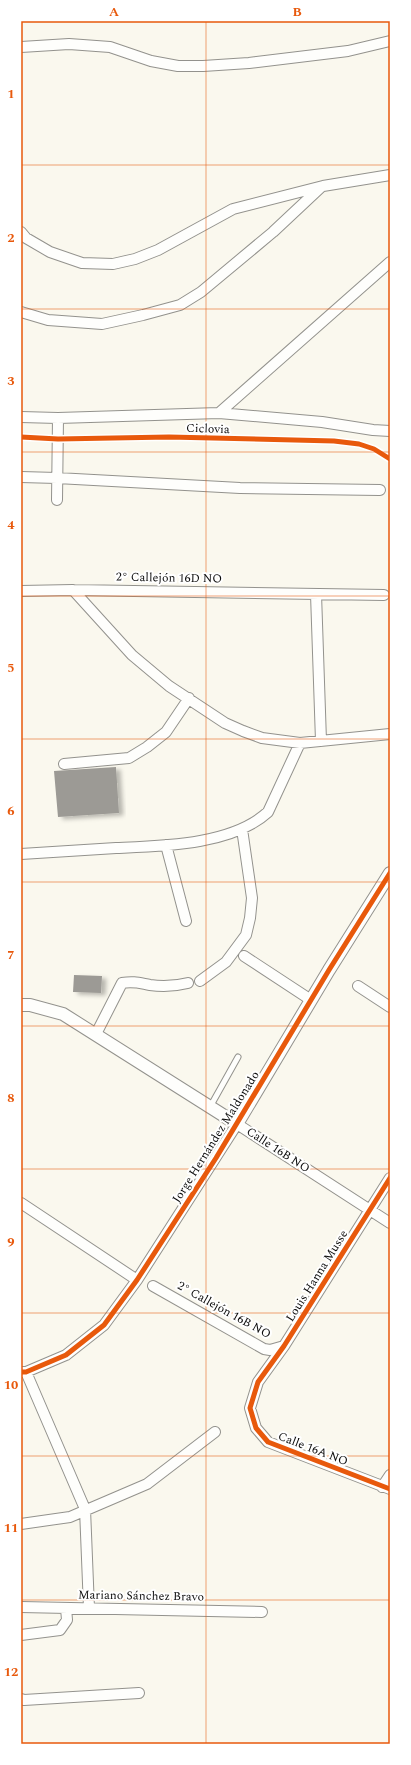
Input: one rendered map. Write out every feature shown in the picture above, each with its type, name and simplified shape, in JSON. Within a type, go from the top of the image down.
[{"type":"street","points":[[21,47],[69,44],[110,47],[165,64],[178,66],[203,66],[249,63],[348,51],[390,42]]},
{"type":"street","points":[[21,232],[26,238],[50,252],[82,263],[113,264],[135,259],[158,250],[233,209],[323,186],[390,175]]},
{"type":"street","points":[[21,312],[48,320],[102,324],[143,316],[180,305],[202,292],[273,232],[323,186]]},
{"type":"street","points":[[219,413],[390,262]]},
{"type":"street","points":[[21,417],[58,418],[219,413],[322,422],[373,430],[390,430]]},
{"type":"street","points":[[57,500],[58,418]]},
{"type":"street","points":[[21,477],[240,488],[380,490]]},
{"type":"street","points":[[73,590],[132,655],[169,686],[225,722],[243,731],[262,738],[300,743],[390,734]]},
{"type":"street","name":"2° Callejón 16D NO","points":[[21,591],[73,590],[384,595]]},
{"type":"street","points":[[316,594],[321,741]]},
{"type":"street","points":[[64,764],[129,758],[148,747],[166,732],[189,698]]},
{"type":"street","points":[[21,854],[178,845],[228,834],[242,829],[260,820],[268,812],[300,743]]},
{"type":"street","points":[[200,981],[226,962],[246,935],[250,918],[252,898],[242,829]]},
{"type":"street","points":[[166,845],[186,921]]},
{"type":"street","name":"Jorge Hernández Maldonado","points":[[23,1372],[66,1355],[104,1325],[138,1280],[237,1124],[311,1000],[390,873]]},
{"type":"street","points":[[244,956],[311,1000]]},
{"type":"street","points":[[96,1034],[122,983],[136,981],[150,985],[175,986],[188,983]]},
{"type":"street","points":[[358,986],[390,1007]]},
{"type":"street","name":"Calle 16B NO","points":[[21,1004],[63,1014],[390,1223]]},
{"type":"street","name":"Louis Hanna Musse","points":[[258,1382],[284,1346],[390,1178]]},
{"type":"street","points":[[21,1203],[138,1280]]},
{"type":"street","name":"2° Callejón 16B NO","points":[[153,1286],[264,1349],[270,1350],[284,1346]]},
{"type":"street","points":[[23,1372],[85,1509],[89,1608]]},
{"type":"street","name":"Calle 16A NO","points":[[258,1382],[250,1408],[256,1428],[268,1442],[386,1488]]},
{"type":"street","points":[[21,1524],[70,1517],[85,1509],[147,1484],[215,1432]]},
{"type":"street","points":[[386,1488],[390,1475]]},
{"type":"street","name":"Mariano Sánchez Bravo","points":[[21,1607],[262,1612]]},
{"type":"street","points":[[21,1635],[60,1630],[67,1620],[66,1608]]},
{"type":"street","points":[[21,1699],[139,1693]]},
{"type":"lane","points":[[210,1107],[238,1057]]},
{"type":"building","points":[[116,767],[119,813],[58,817],[54,771]]},
{"type":"building","points":[[74,975],[102,976],[101,993],[73,992]]},
{"type":"cycle path","name":"Ciclovia","points":[[21,437],[58,439],[169,437],[334,441],[359,444],[374,449],[390,459]]},
{"type":"cycle path","points":[[21,1372],[26,1372],[66,1355],[104,1325],[137,1280],[216,1158],[329,970],[390,873]]},
{"type":"cycle path","points":[[390,1178],[284,1346],[258,1382],[250,1408],[256,1428],[268,1442],[390,1489]]}]
